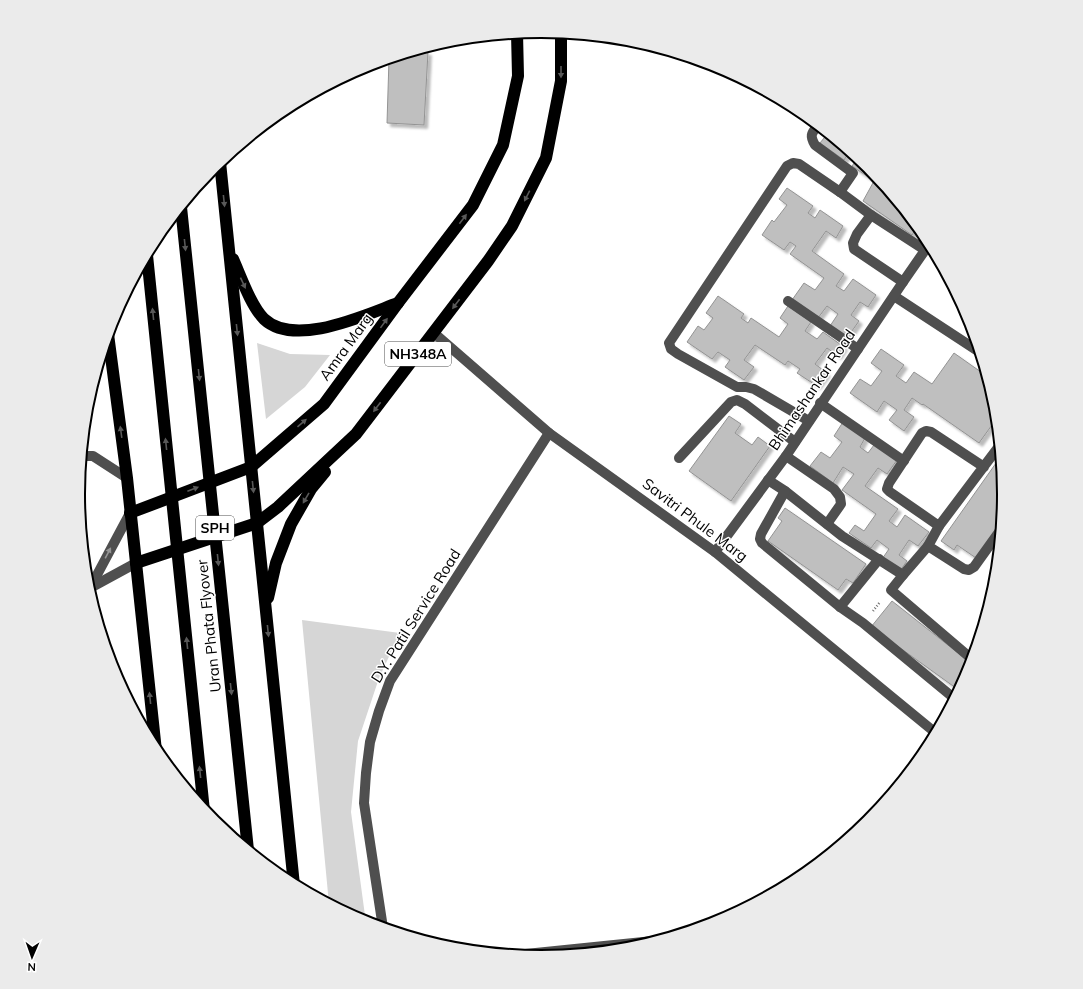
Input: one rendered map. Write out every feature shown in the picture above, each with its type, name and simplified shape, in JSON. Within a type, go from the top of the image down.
[{"type":"highway","name":"Amra Marg","points":[[130,513],[251,467],[324,404],[398,303],[473,205],[503,145],[518,76],[517,39]]},
{"type":"highway","name":"NH348A","points":[[136,563],[257,523],[278,507],[356,434],[434,333],[512,226],[546,158],[561,81],[561,39]]},
{"type":"highway","points":[[221,170],[293,877]]},
{"type":"highway","name":"Uran Phata Flyover","points":[[182,214],[247,843]]},
{"type":"highway","points":[[228,247],[242,281],[257,310],[272,325],[282,329],[305,331],[325,328],[398,303]]},
{"type":"highway","name":"Uran Phata Flyover","points":[[147,264],[203,800]]},
{"type":"highway","points":[[110,346],[127,478],[154,736]]},
{"type":"highway","points":[[266,606],[276,563],[291,524],[311,489],[356,434]]},
{"type":"street","points":[[815,129],[811,139],[815,144],[853,173],[840,192]]},
{"type":"street","points":[[809,421],[754,389],[736,387],[670,349],[669,343],[787,166],[793,163],[798,164],[871,215],[923,244]]},
{"type":"street","points":[[871,215],[857,234],[853,243],[854,249],[903,282]]},
{"type":"street","name":"Bhimashankar Road","points":[[715,552],[786,456],[926,249]]},
{"type":"street","points":[[894,296],[974,349]]},
{"type":"street","points":[[788,300],[858,349]]},
{"type":"street","name":"Savitri Phule Marg","points":[[434,333],[549,433],[715,552],[932,730]]},
{"type":"street","points":[[679,458],[731,402],[737,400],[745,404],[795,442]]},
{"type":"street","points":[[820,404],[904,461]]},
{"type":"street","points":[[939,526],[887,489],[889,483],[922,433],[926,431],[931,432],[984,467]]},
{"type":"street","name":"D.Y. Patil Service Road","points":[[382,922],[364,803],[370,742],[378,710],[390,681],[549,433]]},
{"type":"street","points":[[968,656],[891,590],[928,546],[939,526],[996,451]]},
{"type":"street","points":[[87,456],[93,456],[127,478]]},
{"type":"street","points":[[786,456],[834,489],[840,497],[840,504],[827,524]]},
{"type":"street","points":[[768,480],[785,491],[842,536],[903,575]]},
{"type":"street","points":[[785,491],[761,534],[760,539],[762,543],[951,696]]},
{"type":"street","points":[[93,580],[130,513]]},
{"type":"street","points":[[928,546],[964,569],[969,570],[974,567],[996,537]]},
{"type":"street","points":[[840,607],[879,559]]},
{"type":"street","points":[[94,585],[136,563]]},
{"type":"street","points":[[573,950],[605,946]]},
{"type":"path","points":[[862,623],[891,590]]},
{"type":"shaded area","points":[[257,343],[290,354],[330,355],[305,387],[266,419]]},
{"type":"shaded area","points":[[302,620],[400,633],[379,678],[358,741],[351,812],[365,915],[328,898]]},
{"type":"building","points":[[428,53],[424,125],[387,123],[389,64]]},
{"type":"building","points":[[825,137],[847,156],[844,160],[820,143]]},
{"type":"building","points":[[854,163],[870,178],[852,166]]},
{"type":"building","points":[[873,182],[904,217],[914,232],[912,235],[863,201]]},
{"type":"building","points":[[787,188],[813,206],[808,213],[815,218],[820,210],[843,226],[836,238],[826,231],[812,251],[844,274],[836,286],[844,291],[853,279],[876,295],[868,307],[860,302],[851,315],[859,321],[847,338],[830,326],[838,314],[827,306],[818,318],[792,300],[804,283],[815,290],[824,278],[790,254],[796,246],[790,242],[784,250],[762,235],[772,220],[774,222],[787,205],[779,199]]},
{"type":"building","points":[[718,296],[744,314],[741,318],[748,323],[751,318],[779,337],[788,324],[780,318],[788,306],[811,322],[805,331],[817,339],[823,332],[844,347],[838,356],[827,348],[815,364],[827,373],[817,386],[797,373],[800,369],[788,361],[785,365],[755,345],[744,360],[754,367],[744,380],[725,367],[730,360],[718,352],[712,359],[687,342],[698,326],[704,330],[713,318],[706,313]]},
{"type":"building","points":[[881,349],[904,365],[896,376],[906,383],[914,372],[932,384],[954,353],[981,372],[992,425],[979,443],[912,398],[904,410],[914,417],[904,431],[889,420],[897,410],[884,401],[877,412],[850,393],[860,379],[871,386],[882,371],[871,363]]},
{"type":"building","points":[[729,416],[741,424],[735,433],[752,445],[758,437],[770,446],[731,501],[689,471]]},
{"type":"building","points":[[843,422],[865,438],[860,447],[868,453],[874,445],[897,460],[887,474],[878,468],[865,486],[898,509],[889,521],[897,527],[905,515],[929,532],[918,546],[909,540],[899,555],[907,561],[900,571],[882,559],[889,549],[877,540],[871,548],[849,533],[855,525],[864,531],[876,514],[842,490],[854,474],[843,467],[833,483],[810,466],[821,452],[830,458],[842,442],[834,436]]},
{"type":"building","points":[[997,462],[998,494],[997,529],[976,558],[957,545],[954,550],[941,541]]},
{"type":"building","points":[[785,508],[866,564],[853,583],[846,579],[838,590],[768,541],[782,521],[778,518]]},
{"type":"building","points":[[892,601],[967,660],[955,687],[871,627]]}]
